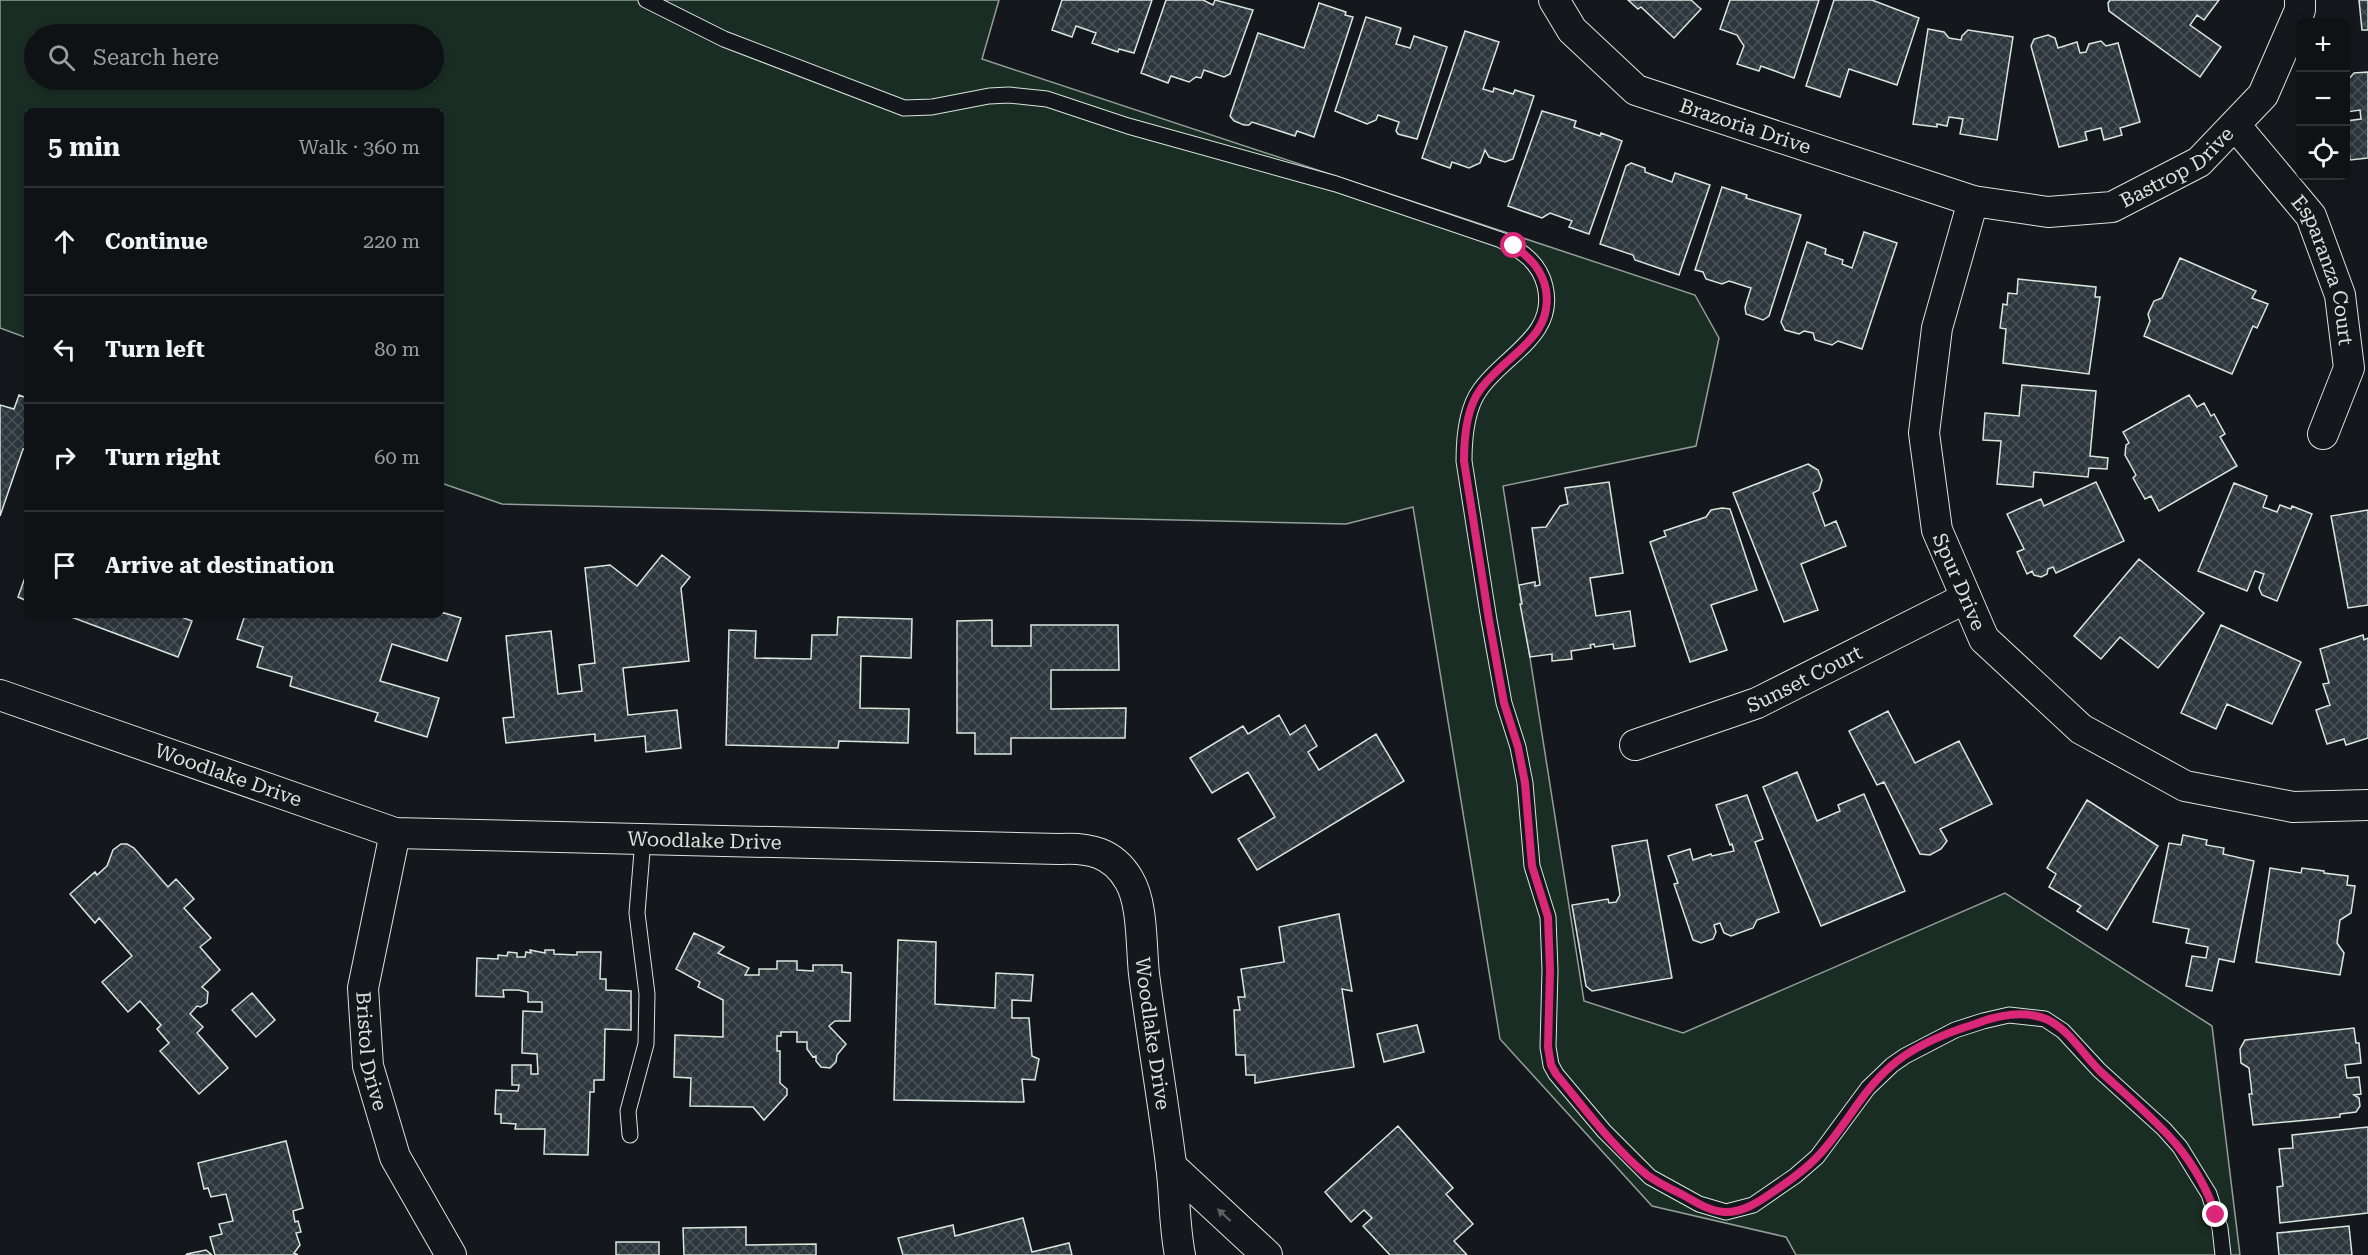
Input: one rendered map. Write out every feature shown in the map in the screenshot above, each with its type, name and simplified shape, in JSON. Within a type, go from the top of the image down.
[{"type":"street","name":"Brazoria Drive","points":[[1554,0],[1572,30],[1636,90],[1973,201]]},
{"type":"street","name":"Bastrop Drive","points":[[1973,201],[2048,212],[2112,207],[2199,162],[2263,95],[2300,10],[2300,0]]},
{"type":"street","name":"Esparanza Court","points":[[2235,125],[2311,216],[2340,295],[2349,368],[2323,434]]},
{"type":"street","name":"Spur Drive","points":[[1973,201],[1937,328],[1924,433],[1937,530],[1984,639],[2081,729],[2185,786],[2293,807],[2368,805]]},
{"type":"street","name":"Sunset Court","points":[[1635,745],[1757,703],[1966,598]]},
{"type":"street","name":"Woodlake Drive","points":[[0,696],[395,833],[1080,848],[1100,852],[1117,864],[1130,880],[1137,901],[1144,973],[1171,1166],[1179,1255]]},
{"type":"street","name":"Bristol Drive","points":[[395,833],[363,988],[368,1066],[395,1157],[452,1255]]},
{"type":"street","points":[[1171,1166],[1267,1255]]},
{"type":"lane","points":[[646,0],[724,39],[904,108],[932,107],[989,96],[1009,95],[1047,99],[1128,126],[1336,184],[1501,240],[1523,253],[1537,267],[1542,276],[1546,296],[1545,318],[1532,338],[1488,380],[1474,400],[1465,438],[1464,461],[1504,703],[1518,747],[1525,783],[1532,866],[1548,917],[1550,970],[1548,1047],[1551,1065],[1556,1074],[1604,1131],[1650,1177],[1699,1204],[1726,1212],[1753,1205],[1796,1176],[1817,1157],[1868,1088],[1905,1056],[1955,1030],[1983,1021],[2009,1015],[2045,1018],[2063,1031],[2098,1070],[2164,1129],[2180,1147],[2209,1194],[2220,1228],[2223,1255]]},
{"type":"lane","points":[[630,1135],[628,1111],[646,1044],[647,994],[637,913],[643,839]]},
{"type":"green space","points":[[0,0],[999,0],[982,59],[1695,295],[1719,338],[1696,446],[1503,486],[1584,1001],[1683,1033],[2005,893],[2212,1026],[2240,1255],[1796,1255],[1786,1237],[1652,1206],[1500,1039],[1413,507],[1346,524],[502,504],[444,484],[444,108],[24,108],[24,337],[0,328]]},
{"type":"building","points":[[1062,0],[1152,0],[1134,53],[1119,49],[1118,52],[1092,43],[1096,33],[1076,26],[1072,37],[1052,30]]},
{"type":"building","points":[[1166,0],[1203,0],[1213,5],[1215,0],[1253,10],[1230,74],[1224,77],[1204,70],[1201,78],[1196,77],[1189,82],[1171,76],[1168,83],[1141,73]]},
{"type":"building","points":[[1628,0],[1691,0],[1701,9],[1674,38],[1641,7],[1638,9]]},
{"type":"building","points":[[1730,0],[1819,0],[1794,78],[1761,66],[1759,71],[1737,64],[1744,46],[1737,35],[1720,29]]},
{"type":"building","points":[[1834,0],[1872,0],[1919,18],[1897,85],[1849,69],[1840,97],[1806,86]]},
{"type":"building","points":[[2110,0],[2219,0],[2204,20],[2197,15],[2190,25],[2221,47],[2200,77],[2109,11]]},
{"type":"building","points":[[2359,0],[2368,0],[2368,30],[2362,30]]},
{"type":"building","points":[[1319,3],[1346,12],[1345,15],[1353,17],[1314,137],[1297,131],[1295,136],[1252,122],[1244,125],[1234,121],[1230,116],[1258,33],[1304,48]]},
{"type":"building","points":[[1366,17],[1401,28],[1396,44],[1410,48],[1414,36],[1447,47],[1417,139],[1398,134],[1396,131],[1399,122],[1378,115],[1376,120],[1367,124],[1335,111]]},
{"type":"building","points":[[1928,29],[1944,32],[1949,38],[1961,40],[1968,30],[2013,37],[1997,140],[1960,134],[1963,119],[1949,117],[1947,126],[1937,124],[1937,127],[1913,124]]},
{"type":"building","points":[[1465,31],[1499,42],[1483,89],[1493,92],[1494,88],[1513,94],[1515,90],[1534,96],[1513,159],[1505,162],[1489,157],[1485,150],[1480,163],[1469,168],[1452,162],[1450,168],[1422,158]]},
{"type":"building","points":[[2048,35],[2055,38],[2058,48],[2077,42],[2080,53],[2086,52],[2089,44],[2101,41],[2106,46],[2118,43],[2140,122],[2120,128],[2122,135],[2104,140],[2101,128],[2085,132],[2087,140],[2059,147],[2031,46],[2034,39]]},
{"type":"building","points":[[2368,72],[2368,158],[2350,160],[2350,120],[2361,119],[2360,110],[2350,112],[2350,78],[2354,73]]},
{"type":"building","points":[[1542,111],[1576,121],[1574,127],[1622,141],[1589,234],[1569,227],[1572,221],[1550,213],[1542,218],[1508,206]]},
{"type":"building","points":[[1631,163],[1645,168],[1645,172],[1672,182],[1675,173],[1710,185],[1679,275],[1635,260],[1633,255],[1600,244],[1626,166]]},
{"type":"building","points":[[1722,187],[1747,195],[1746,198],[1801,215],[1769,316],[1763,320],[1746,314],[1745,307],[1751,288],[1729,281],[1722,284],[1706,279],[1703,272],[1695,270]]},
{"type":"building","points":[[1864,232],[1897,243],[1862,349],[1838,341],[1832,345],[1815,340],[1813,333],[1804,331],[1799,334],[1785,330],[1781,322],[1807,242],[1826,249],[1825,254],[1843,260],[1842,264],[1852,268]]},
{"type":"building","points":[[2180,258],[2256,291],[2252,298],[2268,304],[2257,328],[2253,326],[2232,374],[2144,336],[2150,321],[2148,314],[2154,301],[2162,298]]},
{"type":"building","points":[[2018,279],[2096,287],[2095,297],[2100,297],[2089,374],[2003,363],[2006,329],[2000,328],[2003,304],[2007,305],[2008,293],[2017,294]]},
{"type":"building","points":[[2022,385],[2096,391],[2090,456],[2108,458],[2107,469],[2089,468],[2088,477],[2034,472],[2033,487],[1997,484],[2001,441],[1983,440],[1985,413],[2019,416]]},
{"type":"building","points":[[19,395],[24,397],[24,449],[0,516],[0,405],[14,409]]},
{"type":"building","points":[[2189,395],[2197,407],[2204,403],[2211,416],[2214,414],[2225,434],[2220,437],[2237,466],[2159,511],[2151,496],[2145,499],[2133,478],[2136,475],[2125,455],[2126,445],[2129,443],[2123,432]]},
{"type":"building","points":[[1808,464],[1818,470],[1822,480],[1819,490],[1813,493],[1825,526],[1836,521],[1846,546],[1801,564],[1818,610],[1784,622],[1733,493]]},
{"type":"building","points":[[1609,482],[1623,573],[1590,578],[1596,616],[1630,611],[1635,646],[1614,649],[1613,644],[1595,647],[1594,644],[1590,645],[1591,648],[1571,651],[1572,659],[1552,661],[1552,654],[1530,657],[1520,604],[1522,604],[1519,585],[1535,582],[1535,586],[1540,585],[1532,528],[1546,527],[1560,506],[1568,504],[1565,488]]},
{"type":"building","points":[[2096,482],[2124,541],[2056,573],[2053,567],[2041,577],[2034,575],[2032,571],[2027,574],[2017,552],[2024,549],[2007,514],[2041,499],[2044,506]]},
{"type":"building","points":[[2234,483],[2267,496],[2263,507],[2277,512],[2280,505],[2291,509],[2292,506],[2312,514],[2277,601],[2262,595],[2259,588],[2264,574],[2255,571],[2247,591],[2198,571]]},
{"type":"building","points":[[1730,509],[1757,590],[1711,605],[1727,650],[1690,662],[1650,542],[1666,536],[1664,531],[1706,517],[1711,510]]},
{"type":"building","points":[[2368,510],[2368,605],[2348,608],[2331,516]]},
{"type":"building","points":[[662,555],[690,577],[681,588],[689,661],[623,668],[628,715],[677,710],[681,748],[646,752],[645,736],[595,741],[595,734],[506,743],[503,718],[514,717],[506,636],[551,631],[558,694],[582,691],[579,665],[595,663],[585,568],[610,565],[637,586]]},
{"type":"building","points":[[2139,559],[2204,613],[2158,668],[2120,637],[2101,659],[2074,636]]},
{"type":"building","points":[[24,580],[24,600],[18,597]]},
{"type":"building","points":[[444,613],[461,618],[447,661],[392,644],[380,681],[439,698],[427,737],[375,721],[378,713],[290,686],[292,677],[257,667],[263,647],[237,639],[244,618],[444,618]]},
{"type":"building","points":[[838,617],[912,619],[911,658],[861,656],[860,708],[909,709],[908,743],[839,741],[838,748],[726,745],[729,630],[756,631],[755,658],[811,659],[812,635],[837,635]]},
{"type":"building","points":[[74,618],[184,618],[192,621],[178,657]]},
{"type":"building","points":[[992,620],[992,646],[1031,646],[1031,625],[1118,625],[1119,670],[1051,670],[1051,709],[1126,708],[1125,738],[1011,738],[1011,754],[975,754],[975,733],[957,733],[957,621]]},
{"type":"building","points":[[2221,625],[2301,662],[2272,724],[2227,704],[2216,729],[2181,713]]},
{"type":"building","points":[[2363,635],[2364,640],[2368,638],[2368,738],[2346,745],[2344,739],[2327,744],[2316,710],[2330,705],[2323,684],[2329,683],[2320,649]]},
{"type":"building","points":[[1888,711],[1915,763],[1959,741],[1992,804],[1940,829],[1947,841],[1941,849],[1930,855],[1920,854],[1884,782],[1877,785],[1849,731]]},
{"type":"building","points":[[1279,715],[1290,735],[1305,725],[1317,746],[1308,752],[1319,770],[1376,734],[1404,781],[1257,870],[1238,839],[1275,817],[1248,772],[1212,793],[1190,758],[1243,726],[1248,734]]},
{"type":"building","points":[[1797,772],[1817,821],[1840,811],[1838,805],[1864,794],[1905,891],[1821,926],[1763,787]]},
{"type":"building","points":[[1747,795],[1763,839],[1755,842],[1779,912],[1757,920],[1753,928],[1731,936],[1724,933],[1720,923],[1714,925],[1716,932],[1713,939],[1701,943],[1693,940],[1674,884],[1678,883],[1668,856],[1690,849],[1693,860],[1711,854],[1712,856],[1734,851],[1716,805]]},
{"type":"building","points":[[2087,800],[2158,846],[2107,930],[2077,911],[2081,906],[2049,887],[2056,874],[2047,868]]},
{"type":"building","points":[[2183,835],[2207,840],[2206,845],[2224,848],[2223,854],[2254,861],[2234,962],[2219,959],[2212,991],[2186,986],[2192,956],[2206,958],[2208,947],[2186,943],[2189,929],[2153,922],[2169,843],[2181,845]]},
{"type":"building","points":[[1647,840],[1672,978],[1592,991],[1586,986],[1572,905],[1608,899],[1609,903],[1616,902],[1620,895],[1612,846]]},
{"type":"building","points":[[121,844],[134,848],[168,887],[176,879],[194,899],[184,908],[211,938],[200,947],[220,970],[202,987],[208,992],[207,1003],[201,1007],[197,1006],[190,1014],[203,1027],[197,1033],[228,1068],[199,1094],[160,1051],[169,1043],[157,1029],[161,1025],[140,1001],[128,1012],[102,982],[132,956],[99,918],[95,923],[70,894],[95,872],[97,875],[107,866],[113,850]]},
{"type":"building","points":[[2270,868],[2301,873],[2302,868],[2348,876],[2347,885],[2355,886],[2351,913],[2340,920],[2337,943],[2344,953],[2340,975],[2256,962]]},
{"type":"building","points":[[1339,914],[1352,991],[1342,989],[1354,1067],[1255,1083],[1255,1075],[1246,1075],[1245,1055],[1236,1055],[1234,1010],[1240,1010],[1238,997],[1245,997],[1241,969],[1284,962],[1279,927]]},
{"type":"building","points":[[694,933],[724,947],[718,953],[749,968],[745,975],[759,975],[759,969],[777,969],[777,961],[797,961],[797,970],[813,971],[813,965],[842,965],[842,972],[851,973],[850,1021],[835,1021],[829,1026],[846,1044],[837,1055],[836,1062],[830,1068],[821,1067],[816,1061],[816,1056],[813,1057],[807,1049],[807,1042],[797,1042],[797,1032],[781,1032],[781,1036],[777,1036],[777,1051],[780,1051],[780,1083],[787,1089],[787,1095],[764,1120],[753,1107],[690,1106],[691,1078],[674,1077],[675,1035],[723,1037],[723,1000],[698,987],[700,982],[676,969]]},
{"type":"building","points":[[898,940],[936,942],[935,1004],[995,1008],[996,973],[1033,975],[1031,1001],[1012,1000],[1012,1018],[1029,1018],[1032,1056],[1039,1059],[1035,1080],[1022,1079],[1024,1102],[894,1100]]},
{"type":"building","points":[[530,950],[545,953],[545,950],[554,950],[554,954],[577,955],[577,952],[601,952],[600,979],[606,979],[606,990],[631,991],[631,1030],[605,1029],[604,1080],[594,1080],[594,1092],[590,1092],[588,1155],[544,1154],[545,1129],[515,1129],[516,1124],[501,1123],[501,1114],[495,1114],[496,1090],[518,1091],[519,1085],[512,1085],[512,1065],[531,1065],[531,1074],[538,1074],[537,1054],[522,1053],[523,1011],[542,1012],[542,1002],[528,1002],[528,992],[518,990],[503,990],[504,997],[476,996],[477,958],[498,959],[498,955],[507,956],[508,952],[517,953],[517,957],[525,957],[526,952],[531,953]]},
{"type":"building","points":[[252,993],[275,1020],[256,1037],[232,1010]]},
{"type":"building","points":[[1417,1025],[1424,1052],[1384,1062],[1377,1034]]},
{"type":"building","points":[[2354,1028],[2356,1043],[2359,1043],[2361,1063],[2345,1065],[2347,1078],[2359,1077],[2361,1094],[2354,1095],[2359,1098],[2360,1106],[2356,1112],[2340,1114],[2340,1117],[2253,1125],[2249,1094],[2252,1094],[2249,1068],[2241,1063],[2240,1049],[2245,1040]]},
{"type":"building","points":[[1398,1126],[1453,1188],[1446,1194],[1473,1224],[1454,1241],[1467,1255],[1390,1255],[1363,1226],[1372,1218],[1364,1210],[1351,1222],[1325,1192]]},
{"type":"building","points":[[2368,1127],[2368,1213],[2280,1223],[2277,1187],[2283,1186],[2279,1149],[2293,1148],[2292,1135]]},
{"type":"building","points":[[286,1141],[303,1208],[293,1211],[295,1222],[298,1221],[301,1232],[296,1233],[300,1245],[294,1253],[298,1255],[215,1255],[210,1237],[222,1234],[219,1224],[233,1221],[226,1194],[211,1197],[208,1188],[204,1189],[198,1163]]},
{"type":"building","points":[[1023,1218],[1032,1252],[1069,1243],[1072,1255],[903,1255],[898,1238],[953,1225],[955,1236]]},
{"type":"building","points":[[2349,1226],[2352,1255],[2279,1255],[2277,1233]]},
{"type":"building","points":[[746,1227],[746,1245],[816,1244],[816,1255],[684,1255],[683,1228]]},
{"type":"building","points":[[616,1242],[659,1242],[659,1255],[616,1255]]},
{"type":"building","points":[[206,1250],[212,1255],[186,1255],[187,1254]]},
{"type":"route","points":[[1514,246],[1530,259],[1542,276],[1546,296],[1545,318],[1532,338],[1479,390],[1470,410],[1464,461],[1504,703],[1518,747],[1525,783],[1532,866],[1548,917],[1550,970],[1548,1047],[1551,1065],[1556,1074],[1604,1131],[1641,1170],[1699,1204],[1726,1212],[1753,1205],[1796,1176],[1817,1157],[1868,1088],[1905,1056],[1955,1030],[1997,1017],[2022,1015],[2045,1018],[2063,1031],[2098,1070],[2164,1129],[2180,1147],[2200,1176],[2216,1215]]}]
